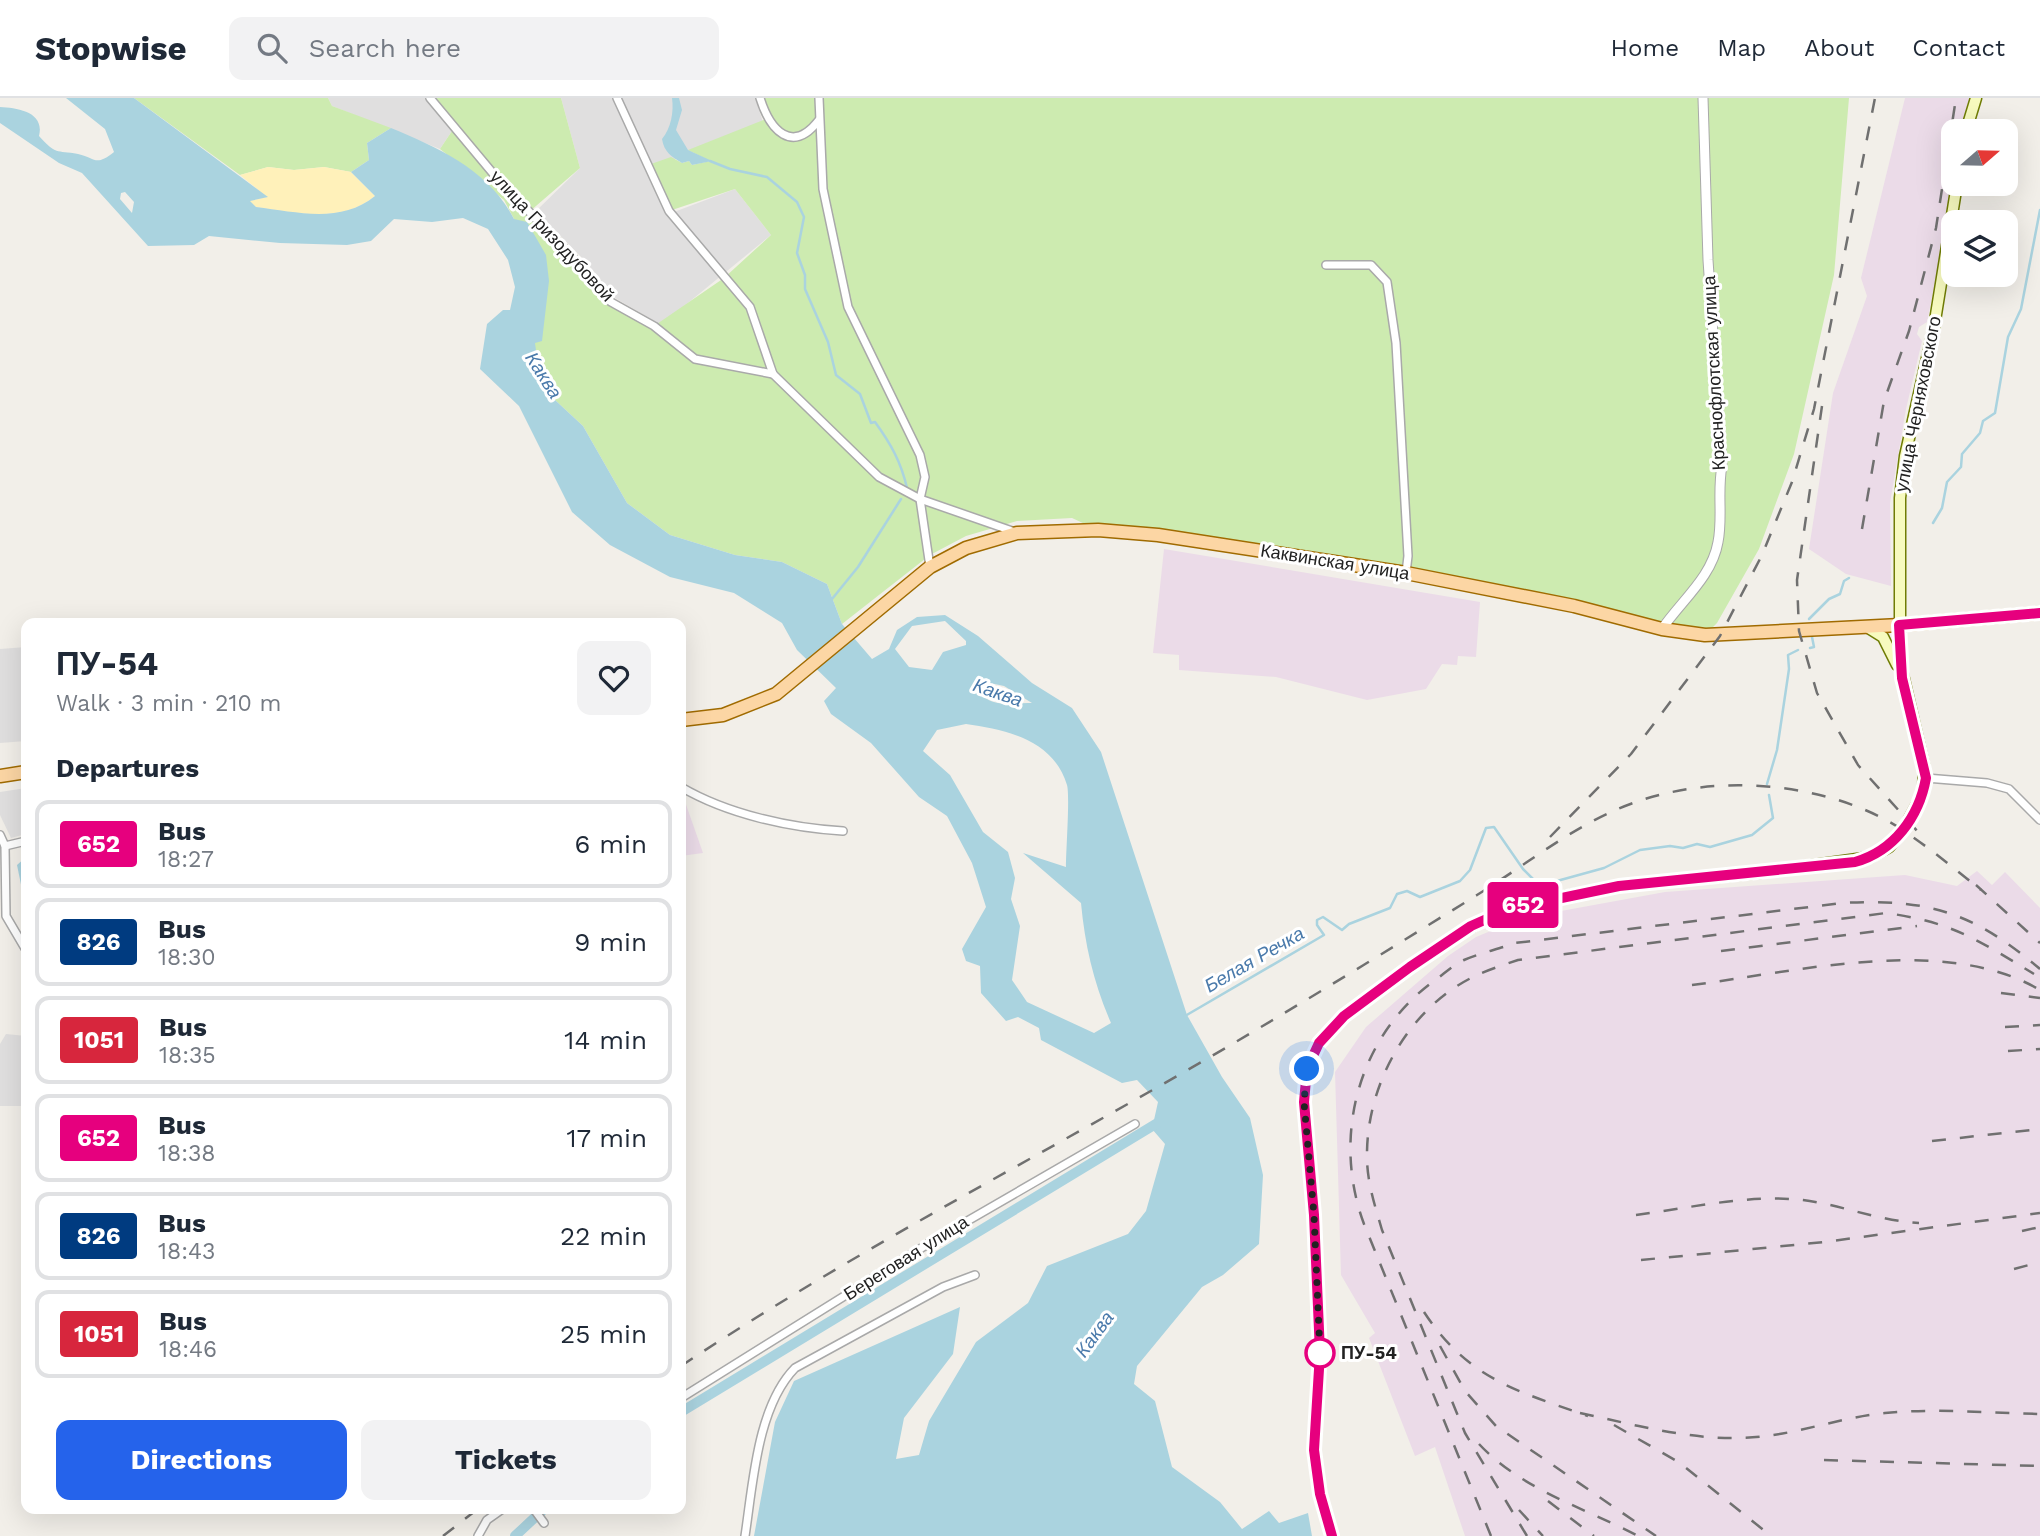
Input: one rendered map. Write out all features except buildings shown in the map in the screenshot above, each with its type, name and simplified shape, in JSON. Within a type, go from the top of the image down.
[{"type":"main road","points":[[1970,119],[1976,98]]},
{"type":"main road","name":"улица Черняховского","points":[[1902,678],[1899,526],[1905,456],[1934,327],[1954,196]]},
{"type":"main road","name":"Каквинская улица","points":[[686,719],[723,715],[743,708],[793,682],[876,609],[930,567],[966,548],[1017,533],[1098,530],[1158,535],[1406,573],[1574,606],[1662,629],[1720,636],[2040,613]]},
{"type":"main road","points":[[1332,1536],[1320,1494],[1314,1450],[1320,1353],[1314,1215],[1304,1102],[1307,1069],[1319,1043],[1344,1016],[1410,967],[1471,926],[1509,909],[1619,886],[1758,873],[1871,857],[1889,847],[1903,830],[1923,793],[1926,778],[1902,678],[1883,637],[1867,627]]},
{"type":"main road","points":[[0,775],[21,773]]},
{"type":"street","name":"улица Гризодубовой","points":[[430,98],[496,177],[582,267],[611,302],[654,326],[695,359],[773,374]]},
{"type":"street","points":[[617,98],[646,167],[669,211],[750,307],[773,374],[879,477],[920,499],[1017,533]]},
{"type":"street","points":[[760,98],[766,118],[778,133],[794,137],[810,132],[819,120]]},
{"type":"street","points":[[819,98],[820,156],[829,225],[848,307],[920,455],[925,477],[920,499],[930,567]]},
{"type":"street","name":"Краснофлотская улица","points":[[1662,629],[1680,603],[1707,573],[1718,542],[1718,490],[1722,466],[1708,260],[1703,98]]},
{"type":"street","points":[[1326,265],[1371,265],[1387,282],[1396,344],[1408,556],[1406,573]]},
{"type":"street","points":[[1926,778],[1987,783],[2010,789],[2040,820]]},
{"type":"street","points":[[686,789],[729,807],[807,829],[843,831]]},
{"type":"street","points":[[0,835],[5,846],[6,916],[21,942]]},
{"type":"street","points":[[5,846],[21,842]]},
{"type":"street","name":"Береговая улица","points":[[686,1395],[931,1242],[1135,1124]]},
{"type":"street","points":[[745,1536],[757,1452],[780,1383],[806,1362],[943,1287],[975,1275]]},
{"type":"street","points":[[478,1536],[487,1520],[496,1514]]},
{"type":"street","points":[[537,1514],[544,1523]]},
{"type":"shaded area","points":[[328,98],[430,98],[454,128],[440,149],[332,106]]},
{"type":"shaded area","points":[[561,98],[755,98],[763,122],[652,169],[674,212],[735,189],[771,235],[661,325],[615,298],[586,262],[536,211],[580,168]]},
{"type":"shaded area","points":[[1905,98],[1973,98],[1965,119],[1941,119],[1941,196],[1950,196],[1947,210],[1941,210],[1941,253],[1927,322],[1919,327],[1917,334],[1922,341],[1906,409],[1890,503],[1891,586],[1846,574],[1809,549],[1833,393],[1867,296],[1861,278]]},
{"type":"shaded area","points":[[1164,549],[1480,602],[1476,657],[1458,656],[1457,665],[1442,664],[1426,689],[1367,700],[1276,677],[1179,670],[1179,655],[1153,653]]},
{"type":"shaded area","points":[[21,647],[21,741],[0,743],[0,649]]},
{"type":"shaded area","points":[[21,789],[21,835],[11,838],[0,815],[0,792]]},
{"type":"shaded area","points":[[686,805],[703,853],[686,855]]},
{"type":"shaded area","points":[[1977,871],[1992,885],[2005,872],[2040,908],[2040,1536],[1465,1536],[1435,1447],[1415,1456],[1369,1338],[1375,1333],[1341,1275],[1335,1072],[1366,1027],[1448,956],[1476,937],[1522,918],[1665,892],[1905,875],[1957,886]]},
{"type":"shaded area","points":[[6,1034],[21,1036],[21,1106],[0,1106],[0,1044]]},
{"type":"green space","points":[[134,98],[328,98],[332,106],[391,128],[367,143],[369,160],[351,172],[324,167],[294,170],[268,167],[240,175]]},
{"type":"green space","points":[[430,98],[561,98],[580,168],[529,212],[611,302],[654,326],[724,278],[771,235],[735,189],[669,211],[651,164],[671,157],[682,163],[689,161],[692,165],[710,161],[688,150],[766,119],[760,98],[1849,98],[1834,275],[1794,454],[1759,549],[1717,623],[1705,635],[1406,573],[1098,530],[1072,518],[1017,521],[966,536],[930,555],[842,624],[827,584],[782,562],[735,555],[670,535],[627,503],[583,426],[541,387],[514,219],[504,200],[440,149],[454,128]]},
{"type":"sand","points":[[268,167],[294,170],[324,167],[351,172],[375,196],[362,205],[333,213],[303,214],[256,207],[249,201],[267,197],[240,175]]},
{"type":"water","name":"Каква","points":[[66,98],[134,98],[268,197],[250,201],[256,207],[303,213],[348,210],[375,196],[351,172],[369,160],[367,143],[391,128],[461,163],[491,187],[514,219],[527,222],[546,255],[549,281],[542,341],[535,343],[541,387],[583,426],[627,503],[670,535],[735,555],[782,562],[827,584],[842,624],[872,659],[889,649],[897,630],[917,617],[945,615],[978,636],[1032,683],[1072,708],[1101,752],[1187,1015],[1222,1077],[1250,1118],[1263,1175],[1259,1244],[1223,1275],[1202,1287],[1137,1366],[1134,1384],[1155,1401],[1172,1467],[1220,1502],[1242,1529],[1269,1511],[1279,1523],[1308,1513],[1312,1536],[754,1536],[775,1422],[794,1381],[960,1307],[953,1354],[904,1418],[896,1459],[919,1455],[929,1421],[976,1342],[1028,1303],[1047,1266],[1128,1234],[1146,1211],[1165,1144],[1152,1129],[1158,1102],[1137,1080],[1122,1083],[1041,1040],[1039,1028],[1018,1017],[1006,1021],[981,993],[980,966],[966,961],[962,949],[986,907],[972,863],[947,816],[919,797],[871,743],[831,714],[824,701],[836,688],[797,650],[782,623],[734,593],[670,577],[610,545],[572,512],[519,406],[480,369],[487,324],[503,310],[510,310],[515,287],[508,260],[488,229],[463,218],[432,222],[394,219],[371,241],[347,245],[280,243],[209,236],[194,245],[148,246],[82,173],[59,163],[0,123],[0,107],[22,110],[34,117],[40,128],[39,136],[53,149],[96,160],[114,152],[105,129]],"holes":[[[125,192],[134,202],[132,213],[120,199],[121,193]],[[945,621],[966,641],[966,645],[943,652],[932,670],[909,667],[895,649],[912,626]],[[985,682],[1004,686],[1032,703],[997,703],[979,692]],[[966,724],[1012,734],[1039,747],[1060,769],[1068,791],[1066,867],[1023,853],[1081,903],[1091,964],[1111,1023],[1094,1033],[1027,1002],[1012,980],[1020,926],[1011,899],[1015,878],[1008,852],[983,832],[950,775],[923,751],[937,730]]]},
{"type":"water","points":[[672,98],[679,98],[682,110],[676,130],[688,150],[712,161],[692,165],[689,161],[682,163],[667,151],[662,139],[671,120]]},
{"type":"water","points":[[21,861],[21,885],[17,865]]},
{"type":"waterway","points":[[710,161],[730,169],[767,177],[797,202],[804,217],[797,253],[805,275],[805,289],[828,342],[836,375],[860,394],[871,423],[875,422],[895,454],[907,488]]},
{"type":"waterway","name":"Белая Речка","points":[[1933,523],[1942,508],[1947,482],[1961,467],[1962,454],[1980,433],[1983,421],[1995,413],[2008,337],[2021,309],[2040,210]]},
{"type":"waterway","points":[[832,599],[858,567],[901,499]]},
{"type":"waterway","name":"Белая Речка","points":[[1809,619],[1829,599],[1840,594],[1844,581],[1849,578]]},
{"type":"waterway","name":"Белая Речка","points":[[1810,648],[1814,647],[1812,637]]},
{"type":"waterway","name":"Белая Речка","points":[[1767,784],[1777,750],[1789,669],[1788,655],[1798,650]]},
{"type":"waterway","name":"Белая Речка","points":[[1185,1016],[1324,935],[1317,925],[1317,920],[1323,917],[1342,930],[1349,924],[1390,908],[1397,894],[1407,891],[1420,897],[1460,881],[1470,870],[1486,828],[1494,827],[1523,869],[1534,880],[1546,884],[1604,868],[1640,850],[1670,846],[1683,848],[1697,844],[1710,847],[1752,835],[1773,818],[1769,795]]},
{"type":"waterway","points":[[686,1409],[1159,1122]]},
{"type":"waterway","points":[[515,1536],[539,1514]]},
{"type":"railway","points":[[1550,837],[1631,754],[1720,636],[1762,555],[1792,482],[1814,409],[1875,98]]},
{"type":"railway","points":[[1862,529],[1884,401],[1909,331],[1936,228],[1956,98]]},
{"type":"railway","points":[[1822,406],[1797,580],[1799,631],[1817,693],[1858,765],[1919,833]]},
{"type":"railway","points":[[686,1363],[883,1242],[1260,1028],[1477,895],[1580,828],[1633,803],[1696,788],[1749,785],[1776,787],[1831,798],[1857,807],[1904,831],[1981,890]]},
{"type":"railway","points":[[1976,885],[2040,943]]},
{"type":"railway","points":[[1491,1536],[1364,1224],[1354,1190],[1352,1122],[1359,1088],[1371,1057],[1388,1027],[1411,1001],[1461,962],[1515,943],[1842,903],[1900,903],[1949,913],[1993,934],[2040,969]]},
{"type":"railway","points":[[1527,1536],[1465,1433],[1382,1230],[1370,1185],[1367,1157],[1374,1103],[1395,1052],[1429,1008],[1473,977],[1518,960],[1886,913],[1929,922],[1964,934],[2034,974]]},
{"type":"railway","points":[[1721,951],[1917,926]]},
{"type":"railway","points":[[1692,985],[1823,966],[1916,960],[1960,964],[2002,973],[2040,990]]},
{"type":"railway","points":[[2001,993],[2040,998]]},
{"type":"railway","points":[[2005,1027],[2040,1025]]},
{"type":"railway","points":[[2008,1051],[2040,1049]]},
{"type":"railway","points":[[1932,1141],[2040,1129]]},
{"type":"railway","points":[[1636,1215],[1719,1203],[1782,1199],[1818,1202],[1889,1219],[1919,1223]]},
{"type":"railway","points":[[1641,1260],[1824,1242],[2040,1213]]},
{"type":"railway","points":[[2022,1231],[2040,1227]]},
{"type":"railway","points":[[2014,1269],[2040,1262]]},
{"type":"railway","points":[[1424,1312],[1458,1353],[1477,1368],[1517,1390],[1588,1416]]},
{"type":"railway","points":[[1440,1346],[1465,1391],[1496,1426],[1656,1536]]},
{"type":"railway","points":[[1580,1413],[1639,1426],[1718,1438],[1775,1435],[1885,1413],[1943,1411],[2040,1414]]},
{"type":"railway","points":[[1614,1425],[1680,1463],[1771,1536]]},
{"type":"railway","points":[[1479,1444],[1514,1474],[1534,1486],[1638,1536]]},
{"type":"railway","points":[[1824,1460],[2040,1466]]},
{"type":"railway","points":[[1548,1501],[1594,1536]]},
{"type":"railway","points":[[1519,1510],[1543,1536]]},
{"type":"railway","points":[[443,1536],[471,1514]]},
{"type":"bus line","name":"652","points":[[1332,1536],[1315,1472],[1320,1353],[1314,1215],[1304,1102],[1307,1069],[1319,1043],[1344,1016],[1410,967],[1471,926],[1509,909],[1619,886],[1855,862],[1882,852],[1903,830],[1917,807],[1926,778],[1922,752],[1902,678],[1899,625],[2040,613]]},
{"type":"place","name":"ПУ-54","points":[[1320,1353]]},
{"type":"route","points":[[1307,1069],[1304,1102],[1314,1215],[1320,1353]]}]
